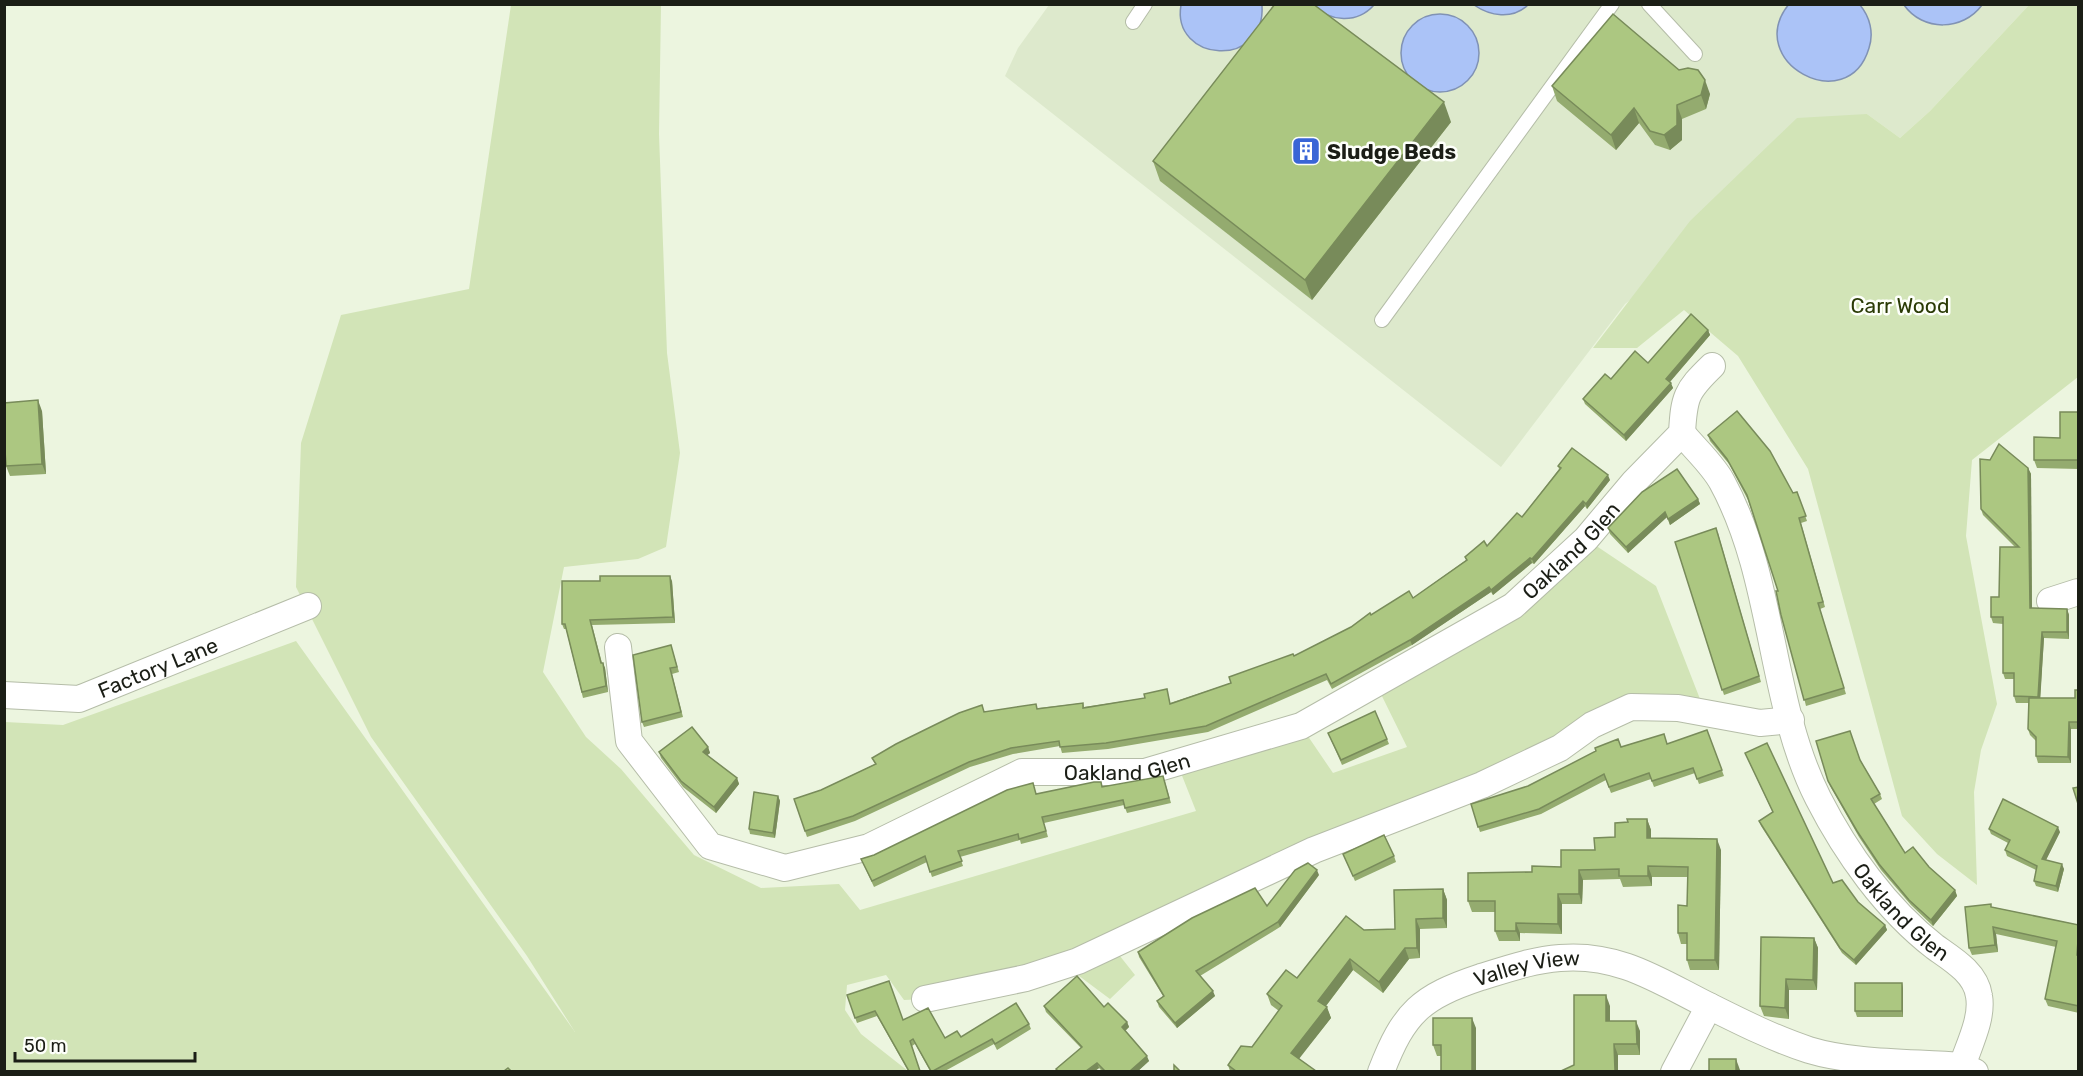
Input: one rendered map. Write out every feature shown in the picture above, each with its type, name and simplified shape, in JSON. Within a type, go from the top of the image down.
[{"type":"street","points":[[1682,433],[1683,410],[1690,388],[1712,366]]},
{"type":"street","name":"Oakland Glen","points":[[618,647],[629,741],[710,846],[785,868],[869,847],[1022,772],[1145,772],[1301,726],[1513,606],[1586,539],[1634,482],[1682,433],[1722,481],[1744,532],[1791,720],[1817,797],[1872,884],[1912,928],[1957,963],[1972,979],[1979,995],[1979,1012],[1969,1069]]},
{"type":"street","points":[[2050,601],[2079,592]]},
{"type":"street","name":"Factory Lane","points":[[4,695],[79,699],[308,606]]},
{"type":"street","points":[[925,999],[1026,978],[1078,960],[1314,850],[1482,785],[1560,748],[1592,725],[1631,707],[1678,708],[1760,723],[1791,720]]},
{"type":"street","name":"Valley View","points":[[1381,1071],[1395,1035],[1425,1001],[1458,985],[1513,967],[1561,958],[1604,960],[1646,972],[1709,1006],[1809,1050],[1843,1057],[1969,1069]]},
{"type":"street","points":[[1674,1071],[1709,1006]]},
{"type":"lane","points":[[1133,22],[1145,4]]},
{"type":"lane","points":[[1383,320],[1612,4]]},
{"type":"lane","points":[[1649,4],[1695,54]]},
{"type":"shaded area","points":[[1049,5],[2029,5],[1930,111],[1900,138],[1867,114],[1625,304],[1501,467],[1005,76],[1018,48]]},
{"type":"green space","points":[[511,5],[661,5],[659,134],[667,353],[680,453],[666,547],[638,559],[564,567],[543,672],[586,737],[621,769],[694,855],[761,888],[839,884],[860,910],[1196,811],[1177,763],[1301,726],[1333,773],[1407,747],[1376,684],[1513,606],[1586,539],[1656,586],[1700,699],[1631,707],[1112,946],[1135,975],[1110,999],[1071,970],[925,999],[904,1000],[886,975],[847,985],[845,1010],[861,1034],[908,1071],[5,1072],[5,722],[63,725],[296,641],[575,1032],[527,956],[371,737],[296,587],[301,443],[341,315],[469,289]]},
{"type":"green space","name":"Carr Wood","points":[[2029,5],[2078,5],[2078,377],[1972,460],[1966,536],[1997,704],[1981,750],[1974,792],[1977,885],[1937,854],[1902,816],[1808,469],[1738,356],[1684,310],[1637,348],[1593,348],[1690,221],[1797,118],[1867,114],[1900,138],[1930,111]]},
{"type":"water","points":[[1789,4],[1860,5],[1869,20],[1871,37],[1869,48],[1858,69],[1841,79],[1822,81],[1804,74],[1788,62],[1779,45],[1778,25]]},
{"type":"water","points":[[1181,5],[1262,5],[1259,26],[1250,40],[1235,49],[1219,51],[1203,47],[1190,38],[1182,24]]},
{"type":"water","points":[[1313,5],[1374,5],[1360,15],[1344,18],[1327,15]]},
{"type":"water","points":[[1474,5],[1528,5],[1515,13],[1501,15],[1487,12]]},
{"type":"water","points":[[1904,5],[1982,5],[1964,20],[1943,25],[1922,20]]},
{"type":"water","points":[[1440,14],[1455,17],[1472,31],[1479,53],[1476,68],[1462,85],[1440,92],[1425,89],[1408,75],[1401,53],[1404,38],[1418,21]]},
{"type":"building","name":"Sludge Beds","points":[[1275,4],[1313,4],[1444,102],[1305,280],[1153,161]]},
{"type":"building","points":[[1613,14],[1679,70],[1688,68],[1698,70],[1705,80],[1701,95],[1677,105],[1677,125],[1664,135],[1650,131],[1634,108],[1611,135],[1552,86]]},
{"type":"building","points":[[1691,314],[1708,330],[1666,379],[1671,383],[1624,435],[1583,399],[1605,374],[1611,379],[1635,351],[1648,363]]},
{"type":"building","points":[[38,400],[42,464],[6,466],[4,403]]},
{"type":"building","points":[[1737,411],[1770,451],[1793,493],[1797,492],[1806,516],[1799,518],[1823,602],[1818,603],[1844,688],[1804,700],[1781,615],[1776,591],[1778,591],[1747,495],[1727,459],[1708,435]]},
{"type":"building","points":[[2060,412],[2079,412],[2079,460],[2034,460],[2034,437],[2060,438]]},
{"type":"building","points":[[1999,444],[2028,468],[2030,608],[2067,609],[2067,632],[2042,632],[2038,697],[2014,696],[2014,673],[2003,673],[2003,617],[1991,617],[1991,597],[1999,597],[2000,547],[2019,547],[1981,509],[1980,459],[1990,460]]},
{"type":"building","points":[[1572,448],[1608,475],[1586,504],[1583,501],[1532,559],[1530,558],[1491,590],[1489,587],[1410,640],[1331,684],[1326,674],[1206,726],[1106,743],[1060,747],[1059,741],[1011,748],[969,762],[853,816],[805,831],[794,799],[821,790],[876,764],[872,758],[959,713],[982,705],[984,712],[1036,704],[1037,709],[1083,703],[1083,708],[1145,698],[1144,694],[1167,689],[1170,704],[1231,683],[1229,677],[1293,654],[1294,656],[1351,627],[1370,613],[1371,615],[1409,591],[1413,598],[1467,560],[1465,557],[1484,541],[1487,546],[1517,513],[1522,517],[1561,468],[1558,466]]},
{"type":"building","points":[[1677,469],[1698,499],[1668,519],[1665,512],[1626,547],[1608,528],[1642,492]]},
{"type":"building","points":[[1716,528],[1759,676],[1722,690],[1675,542]]},
{"type":"building","points":[[600,576],[670,576],[673,617],[590,620],[601,663],[603,663],[606,686],[582,692],[565,624],[562,624],[562,581],[600,581]]},
{"type":"building","points":[[671,645],[677,667],[670,668],[681,712],[642,722],[633,655]]},
{"type":"building","points":[[2075,690],[2079,690],[2079,722],[2069,722],[2068,757],[2036,756],[2036,737],[2028,729],[2029,698],[2075,698]]},
{"type":"building","points":[[1375,711],[1387,739],[1341,760],[1328,733]]},
{"type":"building","points":[[692,727],[708,747],[703,752],[737,778],[714,807],[681,781],[659,752]]},
{"type":"building","points":[[1707,730],[1722,770],[1697,779],[1693,768],[1652,781],[1649,773],[1609,787],[1604,774],[1539,809],[1478,827],[1471,804],[1528,786],[1596,751],[1595,748],[1618,739],[1621,747],[1664,734],[1667,744]]},
{"type":"building","points":[[1850,731],[1860,760],[1880,794],[1871,799],[1905,853],[1913,847],[1929,867],[1955,890],[1931,920],[1909,900],[1879,864],[1828,781],[1816,741]]},
{"type":"building","points":[[1767,743],[1833,883],[1842,880],[1858,902],[1885,925],[1854,960],[1840,948],[1759,821],[1773,812],[1745,753]]},
{"type":"building","points":[[1163,776],[1169,798],[1125,808],[1123,800],[1042,817],[1046,831],[1019,839],[1018,834],[958,851],[962,861],[930,872],[925,856],[872,881],[861,859],[874,855],[1007,790],[1033,783],[1036,794],[1094,782],[1101,782],[1102,787]]},
{"type":"building","points":[[2079,787],[2079,807],[2073,788]]},
{"type":"building","points":[[754,792],[778,796],[773,833],[749,829]]},
{"type":"building","points":[[2003,799],[2058,827],[2042,859],[2062,864],[2056,886],[2034,881],[2037,866],[2005,850],[2010,840],[1989,829]]},
{"type":"building","points":[[1627,819],[1647,819],[1647,838],[1717,839],[1715,960],[1687,960],[1687,933],[1678,933],[1678,905],[1687,906],[1688,867],[1648,866],[1648,876],[1619,876],[1619,869],[1579,870],[1579,894],[1558,894],[1558,924],[1516,923],[1516,931],[1495,931],[1495,901],[1468,901],[1468,873],[1532,872],[1532,866],[1561,867],[1561,850],[1595,850],[1594,838],[1615,837],[1615,823],[1628,822]]},
{"type":"building","points":[[1384,835],[1394,856],[1353,876],[1343,854]]},
{"type":"building","points":[[1308,863],[1317,870],[1278,922],[1196,971],[1213,991],[1175,1023],[1157,1001],[1164,996],[1138,952],[1192,918],[1255,888],[1267,906],[1295,870]]},
{"type":"building","points":[[1443,889],[1443,918],[1416,919],[1417,948],[1405,948],[1379,982],[1350,959],[1318,1001],[1327,1007],[1291,1053],[1316,1071],[1236,1071],[1228,1065],[1241,1046],[1252,1047],[1282,1006],[1267,994],[1286,970],[1297,978],[1346,916],[1364,930],[1395,929],[1394,890]]},
{"type":"building","points":[[1991,904],[1991,907],[2079,925],[2077,955],[2079,955],[2079,1006],[2045,999],[2057,941],[1993,927],[1995,945],[1969,948],[1965,907]]},
{"type":"building","points":[[1761,937],[1814,938],[1813,980],[1786,979],[1785,1008],[1760,1006]]},
{"type":"building","points":[[1077,976],[1104,1007],[1108,1003],[1127,1022],[1122,1027],[1147,1056],[1130,1071],[1105,1071],[1097,1063],[1086,1071],[1058,1071],[1056,1069],[1082,1047],[1044,1006]]},
{"type":"building","points":[[889,981],[903,1020],[928,1008],[945,1038],[957,1031],[961,1037],[1016,1003],[1029,1024],[995,1044],[992,1039],[933,1071],[913,1039],[910,1041],[920,1071],[909,1071],[875,1011],[855,1018],[847,995]]},
{"type":"building","points":[[1855,983],[1902,983],[1902,1011],[1855,1011]]},
{"type":"building","points":[[1574,995],[1606,995],[1606,1021],[1636,1021],[1637,1044],[1614,1044],[1615,1071],[1561,1071],[1574,1065]]},
{"type":"building","points":[[1433,1018],[1472,1018],[1472,1071],[1441,1071],[1441,1045],[1433,1045]]},
{"type":"building","points":[[1709,1059],[1736,1059],[1736,1071],[1709,1071]]},
{"type":"place","name":"Sludge Beds","points":[[1306,151]]}]
